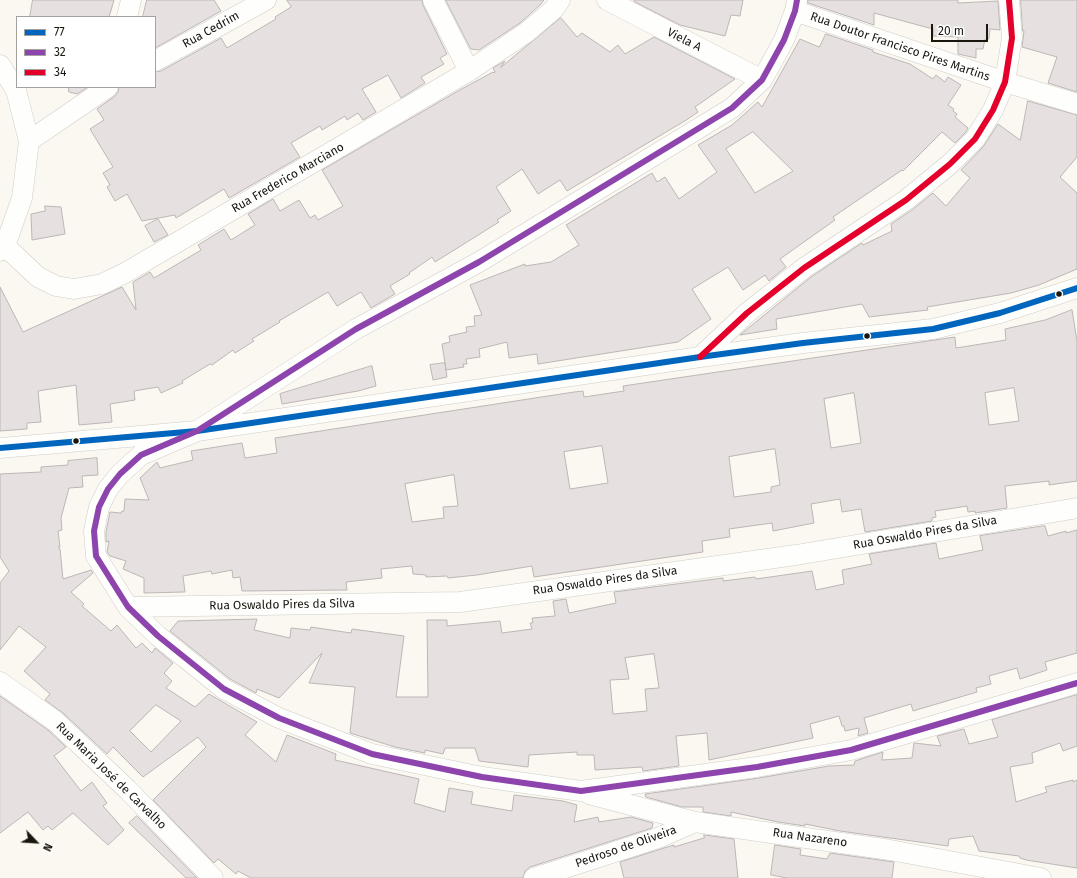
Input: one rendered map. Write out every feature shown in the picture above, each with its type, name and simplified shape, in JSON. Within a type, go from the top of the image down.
[{"type":"street","points":[[127,16],[131,0]]},
{"type":"street","name":"Rua Cedrim","points":[[156,59],[266,0]]},
{"type":"street","points":[[432,0],[469,71]]},
{"type":"street","name":"Rua Frederico Marciano","points":[[2,248],[38,277],[56,286],[74,289],[102,284],[125,273],[469,71],[526,32],[554,9],[560,0]]},
{"type":"street","name":"Viela A","points":[[607,0],[762,80]]},
{"type":"street","points":[[700,357],[747,313],[804,268],[906,200],[950,164],[975,139],[993,110],[1005,82],[1012,38],[1010,0]]},
{"type":"street","points":[[796,5],[784,40],[762,80],[732,108],[479,262],[356,329],[197,431],[141,456],[120,474],[108,489],[99,507],[94,531],[96,556],[128,607],[158,636],[224,689],[279,718],[372,754],[482,777],[581,792],[757,767],[850,750],[1077,683]]},
{"type":"street","name":"Rua Doutor Francisco Pires Martins","points":[[796,5],[1005,82],[1077,104]]},
{"type":"street","points":[[0,65],[16,90],[29,140],[22,198],[2,248]]},
{"type":"street","points":[[29,140],[107,88]]},
{"type":"street","points":[[0,448],[197,431],[804,342],[933,329],[1000,313],[1077,288]]},
{"type":"street","name":"Rua Oswaldo Pires da Silva","points":[[128,607],[460,602],[796,555],[1077,508]]},
{"type":"street","name":"Rua Maria José de Carvalho","points":[[0,682],[55,721],[128,790],[213,878]]},
{"type":"street","name":"Rua Nazareno","points":[[581,792],[695,822],[890,850],[1041,878]]},
{"type":"street","name":"Pedroso de Oliveira","points":[[534,878],[658,838],[695,822]]},
{"type":"building","points":[[33,0],[114,0],[109,16],[30,16]]},
{"type":"building","points":[[147,0],[214,0],[221,11],[156,47],[156,16],[143,16]]},
{"type":"building","points":[[287,0],[422,0],[447,54],[440,58],[444,64],[421,77],[425,83],[401,98],[388,75],[362,89],[376,112],[363,120],[358,113],[347,120],[345,116],[322,130],[320,126],[291,143],[300,157],[229,198],[224,189],[176,218],[175,215],[142,221],[127,194],[115,201],[107,187],[110,185],[103,173],[113,167],[90,129],[104,120],[97,109],[115,96],[119,88],[156,88],[156,72],[161,71],[221,38],[227,48],[276,19],[275,17],[291,7]]},
{"type":"building","points":[[446,0],[544,0],[520,23],[479,50],[471,49]]},
{"type":"building","points":[[634,0],[743,0],[740,16],[731,15],[725,36],[680,25],[635,2]]},
{"type":"building","points":[[808,0],[958,0],[958,3],[998,1],[1000,30],[990,29],[989,39],[985,39],[983,49],[976,49],[976,58],[958,54],[958,37],[933,36],[933,28],[874,13],[874,25],[808,3]]},
{"type":"building","points":[[1021,0],[1077,0],[1077,92],[1048,83],[1057,57],[1022,47],[1024,31]]},
{"type":"building","points":[[561,18],[577,37],[582,33],[610,52],[618,45],[625,54],[654,37],[735,79],[695,107],[698,112],[688,119],[567,191],[560,180],[538,194],[522,169],[496,187],[511,211],[497,220],[499,222],[435,262],[432,257],[409,273],[410,274],[390,286],[395,294],[371,308],[361,292],[337,306],[328,292],[279,321],[280,322],[252,339],[254,341],[235,353],[233,350],[212,365],[210,364],[182,381],[183,383],[161,393],[158,387],[134,391],[135,400],[110,404],[112,422],[79,425],[76,385],[38,391],[41,422],[27,423],[27,429],[0,431],[0,287],[23,332],[122,287],[136,310],[133,282],[150,272],[154,278],[201,250],[198,245],[224,229],[231,240],[255,225],[248,214],[273,199],[280,211],[299,200],[310,218],[315,215],[318,220],[343,206],[322,170],[458,91],[493,72],[494,73],[493,68],[505,61],[501,67]]},
{"type":"building","points":[[826,34],[910,64],[933,79],[936,75],[945,82],[948,77],[961,85],[948,105],[954,109],[953,111],[957,114],[955,117],[968,128],[966,132],[955,143],[942,132],[903,171],[902,170],[833,217],[835,220],[780,259],[786,267],[769,281],[765,275],[743,290],[728,267],[692,289],[711,319],[678,342],[538,364],[537,354],[509,358],[507,342],[479,349],[480,357],[466,359],[467,364],[463,364],[464,367],[446,370],[442,344],[450,342],[449,336],[467,332],[466,327],[475,326],[474,316],[482,315],[470,285],[525,264],[525,266],[551,262],[579,245],[566,225],[652,173],[657,182],[665,177],[679,199],[717,172],[698,145],[732,125],[758,102],[762,107],[800,39],[819,47]],"holes":[[[753,132],[793,171],[755,193],[726,149]]]},
{"type":"building","points":[[69,88],[86,88],[77,94],[69,92]]},
{"type":"building","points":[[1028,101],[1077,115],[1077,157],[1060,177],[1077,193],[1077,269],[1039,285],[1011,293],[927,307],[928,310],[869,317],[862,304],[776,319],[777,329],[740,335],[811,277],[862,243],[863,245],[892,231],[891,224],[912,210],[933,193],[946,206],[970,178],[961,170],[983,147],[998,124],[1020,140]]},
{"type":"building","points":[[45,206],[61,207],[65,234],[32,240],[31,214],[45,211]]},
{"type":"building","points":[[158,219],[168,235],[154,242],[145,226]]},
{"type":"building","points":[[1072,310],[1077,341],[1077,481],[1049,485],[1049,481],[1005,486],[1007,508],[975,513],[975,511],[968,512],[967,506],[935,511],[936,517],[932,518],[932,521],[865,532],[861,509],[842,512],[840,499],[811,504],[814,523],[773,531],[772,523],[729,529],[730,537],[702,541],[703,552],[534,577],[532,566],[448,578],[447,576],[426,577],[426,575],[413,574],[412,566],[381,569],[382,578],[346,582],[347,590],[242,591],[240,577],[233,578],[232,570],[212,574],[211,571],[183,576],[185,592],[144,593],[144,578],[123,569],[126,561],[110,556],[107,552],[109,541],[106,542],[106,532],[110,512],[121,513],[124,511],[125,499],[149,500],[140,478],[157,462],[160,468],[193,460],[191,451],[242,443],[245,458],[277,453],[275,438],[574,392],[583,391],[584,397],[624,391],[623,386],[955,337],[956,348],[1006,340],[1005,329],[1045,320]],"holes":[[[1014,388],[1019,421],[989,425],[985,393]],[[854,393],[861,443],[831,448],[824,399]],[[602,446],[608,483],[570,489],[564,452]],[[775,449],[780,485],[771,487],[771,492],[734,497],[729,457]],[[454,475],[458,506],[443,507],[444,518],[412,522],[405,484]]]},
{"type":"building","points":[[445,363],[447,377],[433,380],[430,365]]},
{"type":"building","points":[[372,366],[376,386],[358,391],[282,404],[280,394]]},
{"type":"building","points":[[97,458],[98,475],[82,476],[83,487],[69,488],[61,518],[62,530],[58,531],[60,547],[58,547],[60,549],[63,579],[91,570],[93,573],[71,592],[84,604],[82,606],[111,631],[117,625],[136,648],[142,643],[152,653],[155,648],[173,663],[164,673],[172,681],[166,688],[195,707],[209,694],[257,722],[245,735],[276,762],[287,735],[336,754],[335,760],[419,779],[414,803],[445,812],[449,788],[473,792],[471,804],[512,811],[514,795],[563,801],[577,805],[574,822],[598,817],[599,822],[631,817],[653,823],[652,828],[530,867],[525,871],[523,878],[251,878],[238,871],[236,874],[218,859],[214,863],[153,800],[206,747],[198,737],[143,777],[113,747],[107,754],[63,713],[45,700],[50,694],[24,671],[46,647],[19,626],[0,650],[0,583],[9,571],[0,557],[0,474],[41,472],[41,467],[68,465],[68,461]],"holes":[[[156,705],[181,721],[151,752],[130,731]]]},
{"type":"building","points":[[1045,526],[1048,536],[1066,531],[1066,533],[1077,530],[1077,653],[1045,662],[1047,670],[1020,679],[1017,668],[989,676],[991,684],[976,688],[977,692],[913,711],[911,704],[864,718],[868,733],[858,736],[859,728],[845,731],[839,716],[810,724],[813,738],[709,760],[707,733],[676,736],[679,766],[643,771],[642,767],[595,770],[594,755],[577,755],[577,752],[529,755],[528,767],[479,761],[475,748],[445,748],[443,754],[425,750],[425,753],[395,747],[350,733],[355,687],[309,683],[322,653],[279,698],[257,689],[256,693],[230,679],[170,631],[178,621],[257,619],[254,630],[290,638],[291,628],[310,630],[311,627],[351,633],[352,629],[404,636],[396,697],[428,697],[427,620],[447,620],[447,626],[500,621],[502,633],[532,629],[530,623],[533,623],[532,618],[555,616],[553,601],[566,599],[569,613],[616,603],[614,592],[723,578],[723,581],[755,577],[756,579],[812,571],[816,590],[844,584],[842,570],[872,564],[869,554],[936,543],[939,559],[983,550],[980,536]],"holes":[[[654,654],[659,688],[645,689],[647,711],[613,714],[610,680],[629,679],[625,658]]]},
{"type":"building","points":[[1077,695],[1077,746],[1063,751],[1060,743],[1032,753],[1033,763],[1010,767],[1016,802],[1047,792],[1045,787],[1077,780],[1077,868],[1026,860],[1020,858],[1019,856],[979,851],[973,836],[949,839],[948,846],[840,831],[805,824],[805,826],[778,822],[731,812],[731,816],[703,812],[703,807],[682,807],[646,797],[645,794],[759,778],[829,766],[854,765],[855,761],[883,752],[882,760],[912,758],[914,743],[941,746],[937,736],[964,729],[969,744],[998,737],[992,720]]},
{"type":"building","points":[[0,696],[48,730],[66,747],[54,756],[81,791],[92,782],[107,803],[103,806],[124,830],[108,845],[73,813],[52,830],[48,826],[43,830],[28,812],[0,833]]},
{"type":"building","points":[[137,816],[197,878],[186,878],[129,823]]},
{"type":"building","points":[[704,835],[734,839],[738,878],[624,878],[620,862],[674,845],[674,847],[704,838]]},
{"type":"building","points":[[775,845],[801,849],[800,855],[827,859],[830,853],[894,862],[892,878],[787,878],[771,875]]},
{"type":"transit line","name":"32","points":[[797,0],[795,11],[784,40],[762,80],[732,108],[479,262],[356,329],[197,431],[141,455],[120,474],[108,489],[99,507],[94,531],[96,556],[128,607],[158,636],[224,689],[279,718],[372,754],[482,777],[581,791],[757,767],[851,750],[1077,683]]},
{"type":"transit line","name":"34","points":[[700,357],[747,313],[804,268],[906,200],[950,164],[975,139],[993,110],[1005,82],[1012,38],[1009,0]]},
{"type":"transit line","name":"77","points":[[0,448],[197,431],[700,357],[803,343],[933,329],[1000,313],[1077,288]]}]
